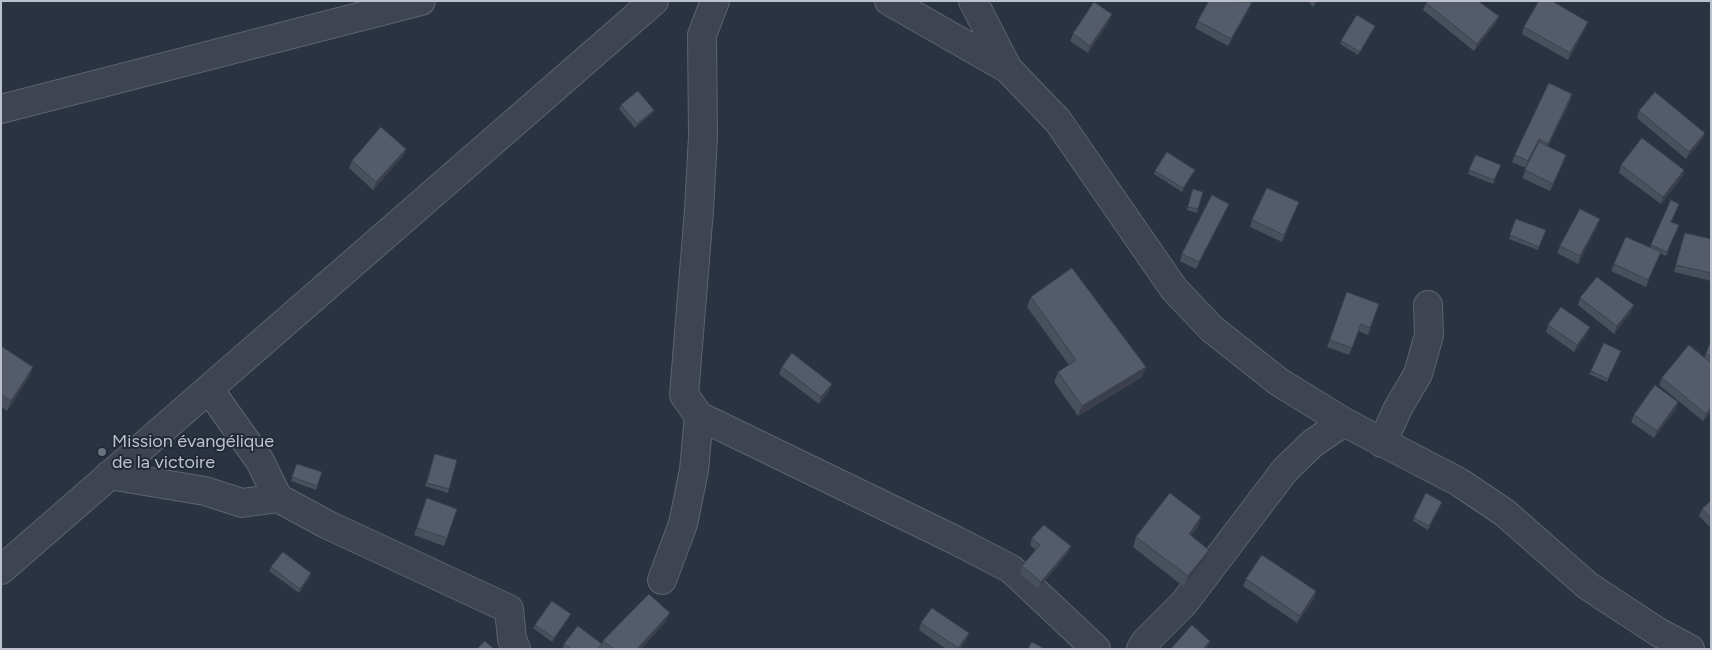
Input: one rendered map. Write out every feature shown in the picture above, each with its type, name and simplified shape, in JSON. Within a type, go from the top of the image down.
[{"type":"street","points":[[1,109],[421,1]]},
{"type":"street","points":[[1,570],[654,1]]},
{"type":"street","points":[[714,1],[702,35],[700,201],[684,395],[699,416],[1011,569],[1096,649]]},
{"type":"street","points":[[889,1],[1008,69],[1058,121],[1174,289],[1212,329],[1279,382],[1344,422],[1459,482],[1505,513],[1588,586],[1658,632],[1690,649]]},
{"type":"street","points":[[973,1],[1008,69]]},
{"type":"street","points":[[1382,443],[1398,408],[1418,374],[1429,335],[1428,306]]},
{"type":"street","points":[[209,389],[260,461],[278,498],[328,525],[509,609],[512,639],[516,649]]},
{"type":"street","points":[[662,580],[683,524],[694,470],[699,416]]},
{"type":"street","points":[[1141,649],[1146,641],[1184,604],[1285,470],[1313,443],[1344,422]]},
{"type":"street","points":[[109,475],[205,491],[242,503],[278,498]]},
{"type":"building","points":[[1209,1],[1252,2],[1231,39],[1198,21]]},
{"type":"building","points":[[1427,1],[1478,1],[1499,16],[1477,44],[1426,3]]},
{"type":"building","points":[[1539,1],[1552,1],[1588,22],[1570,53],[1524,27]]},
{"type":"building","points":[[1094,2],[1112,14],[1090,46],[1073,34]]},
{"type":"building","points":[[1357,15],[1375,26],[1360,52],[1341,41]]},
{"type":"building","points":[[1549,83],[1572,94],[1548,144],[1539,139],[1528,161],[1515,155]]},
{"type":"building","points":[[638,91],[654,110],[637,124],[621,105]]},
{"type":"building","points":[[1655,92],[1705,133],[1689,152],[1639,111]]},
{"type":"building","points":[[381,127],[406,149],[376,182],[352,161]]},
{"type":"building","points":[[1642,138],[1684,170],[1663,197],[1621,165]]},
{"type":"building","points":[[1539,142],[1566,155],[1553,184],[1525,170]]},
{"type":"building","points":[[1167,152],[1195,170],[1183,188],[1155,171]]},
{"type":"building","points":[[1476,155],[1501,165],[1494,180],[1469,170]]},
{"type":"building","points":[[1267,188],[1299,202],[1284,235],[1252,220]]},
{"type":"building","points":[[1193,189],[1203,192],[1198,209],[1188,207]]},
{"type":"building","points":[[1212,195],[1229,204],[1199,262],[1182,254]]},
{"type":"building","points":[[1671,200],[1679,204],[1671,222],[1679,225],[1667,252],[1651,245]]},
{"type":"building","points":[[1580,209],[1600,219],[1580,256],[1560,246]]},
{"type":"building","points":[[1516,219],[1546,230],[1539,247],[1510,235]]},
{"type":"building","points":[[1685,233],[1711,239],[1711,273],[1676,265]]},
{"type":"building","points":[[1626,237],[1661,252],[1648,280],[1614,264]]},
{"type":"building","points":[[1072,268],[1146,367],[1082,406],[1058,372],[1076,360],[1031,297]]},
{"type":"building","points":[[1597,277],[1634,305],[1617,326],[1580,298]]},
{"type":"building","points":[[1347,292],[1379,304],[1370,328],[1361,324],[1352,348],[1330,340]]},
{"type":"building","points":[[1561,307],[1590,327],[1577,345],[1548,325]]},
{"type":"building","points":[[1711,341],[1711,356],[1706,354]]},
{"type":"building","points":[[1604,343],[1621,351],[1608,379],[1591,371]]},
{"type":"building","points":[[1689,345],[1711,363],[1711,408],[1706,414],[1662,378]]},
{"type":"building","points":[[1,346],[33,367],[11,401],[1,394]]},
{"type":"building","points":[[792,353],[832,384],[821,397],[782,367]]},
{"type":"building","points":[[1655,385],[1678,402],[1657,431],[1634,415]]},
{"type":"building","points":[[435,454],[457,460],[449,489],[427,483]]},
{"type":"building","points":[[297,464],[322,472],[317,486],[292,477]]},
{"type":"building","points":[[1170,493],[1201,517],[1189,534],[1209,550],[1188,576],[1136,537]]},
{"type":"building","points":[[1426,493],[1442,502],[1429,526],[1414,518]]},
{"type":"building","points":[[427,498],[457,509],[447,538],[417,528]]},
{"type":"building","points":[[1711,501],[1711,518],[1702,509]]},
{"type":"building","points":[[1044,525],[1071,546],[1041,582],[1022,566],[1040,545],[1032,538]]},
{"type":"building","points":[[283,552],[311,573],[300,589],[271,567]]},
{"type":"building","points":[[1262,555],[1316,591],[1300,616],[1246,579]]},
{"type":"building","points":[[649,594],[670,613],[637,649],[614,649],[603,641]]},
{"type":"building","points":[[552,601],[571,614],[554,638],[535,625]]},
{"type":"building","points":[[932,608],[969,633],[958,648],[921,623]]},
{"type":"building","points":[[1192,625],[1210,641],[1203,649],[1171,649]]},
{"type":"building","points":[[578,626],[602,644],[598,649],[571,649],[564,644]]},
{"type":"building","points":[[485,641],[494,649],[477,649]]},
{"type":"building","points":[[1032,642],[1045,649],[1028,649]]},
{"type":"place","name":"Mission évangélique de la victoire","points":[[102,452]]}]
